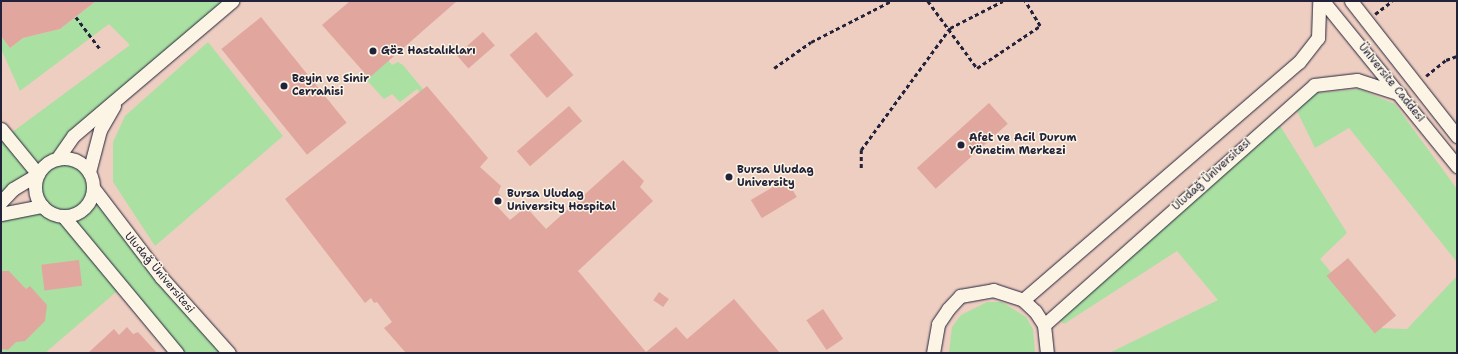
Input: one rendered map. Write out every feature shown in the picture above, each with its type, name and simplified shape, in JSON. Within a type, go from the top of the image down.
[{"type":"street","name":"Uludağ Üniversitesi","points":[[1,202],[13,189],[38,174],[57,159],[73,136],[232,1]]},
{"type":"street","points":[[1023,300],[1299,62],[1318,38],[1319,1]]},
{"type":"street","name":"Üniversite Caddesi","points":[[1323,1],[1457,166]]},
{"type":"street","name":"Üniversite Caddesi","points":[[1351,1],[1457,136]]},
{"type":"street","name":"Uludağ Üniversitesi","points":[[1044,325],[1314,85],[1357,80],[1400,94]]},
{"type":"street","name":"Uludağ Üniversitesi","points":[[119,97],[100,130],[90,172],[94,189],[161,277],[229,353]]},
{"type":"street","points":[[1,129],[38,174],[35,191],[42,206]]},
{"type":"street","points":[[57,159],[75,160],[90,172]]},
{"type":"street","points":[[64,217],[81,212],[94,189]]},
{"type":"street","points":[[1,214],[42,206],[64,217],[177,353]]},
{"type":"street","points":[[933,353],[941,318],[960,296],[993,290],[1023,300],[1044,325],[1047,353]]},
{"type":"path","points":[[774,68],[811,42],[891,1]]},
{"type":"path","points":[[928,1],[950,28],[976,68],[1040,26],[1025,1]]},
{"type":"path","points":[[861,168],[861,150],[950,28],[1003,1]]},
{"type":"path","points":[[1366,20],[1392,1]]},
{"type":"path","points":[[76,17],[101,50]]},
{"type":"path","points":[[1426,76],[1446,60],[1457,56]]},
{"type":"shaded area","name":"Bursa Uludag University","points":[[1,1],[1457,1],[1457,353],[1,353]]},
{"type":"green space","points":[[96,1],[232,1],[61,154],[32,167],[38,173],[50,162],[66,158],[83,165],[94,189],[229,353],[177,353],[122,287],[45,353],[1,353],[1,214],[42,206],[35,182],[6,196],[1,190],[1,129],[7,136],[130,45],[109,24],[20,91],[1,49],[1,36],[10,48],[23,38],[60,29]]},
{"type":"green space","points":[[208,42],[283,136],[155,246],[113,182],[113,142],[125,116]]},
{"type":"green space","points":[[385,56],[392,65],[398,62],[403,65],[479,157],[476,161],[417,89],[400,102],[392,94],[384,99],[362,75]]},
{"type":"green space","points":[[1359,89],[1395,104],[1457,189],[1457,262],[1349,128],[1315,148],[1295,107],[1310,94]]},
{"type":"green space","points":[[1279,124],[1347,233],[1320,259],[1378,328],[1407,329],[1457,276],[1457,353],[1109,353],[1218,300],[1177,251],[1064,324],[1059,319]]},
{"type":"green space","points":[[987,302],[1002,302],[1026,317],[1033,329],[1035,353],[949,353],[952,327],[961,315]]},
{"type":"building","points":[[1,1],[96,1],[60,29],[23,38],[10,48],[1,36]]},
{"type":"building","name":"Göz Hastalıkları","points":[[350,1],[457,1],[369,78],[322,25]]},
{"type":"building","name":"Beyin ve Sinir Cerrahisi","points":[[261,17],[347,123],[307,155],[221,49]]},
{"type":"building","points":[[483,32],[495,46],[468,69],[457,55]]},
{"type":"building","points":[[536,32],[573,75],[547,98],[510,55]]},
{"type":"building","points":[[427,86],[488,158],[480,167],[501,186],[498,193],[503,198],[495,204],[510,220],[526,207],[546,229],[623,160],[644,181],[640,187],[653,201],[578,271],[646,352],[676,327],[687,339],[734,299],[780,353],[406,353],[384,328],[392,322],[377,302],[374,303],[371,298],[365,303],[285,199]]},
{"type":"building","name":"Afet ve Acil Durum Yönetim Merkezi","points":[[989,103],[1008,124],[936,189],[917,168]]},
{"type":"building","points":[[569,106],[582,121],[530,166],[517,151]]},
{"type":"building","points":[[786,179],[797,197],[762,218],[751,200]]},
{"type":"building","points":[[1348,258],[1396,315],[1375,333],[1327,276]]},
{"type":"building","points":[[79,260],[82,286],[44,290],[41,265]]},
{"type":"building","points":[[1,271],[9,271],[26,289],[30,286],[47,305],[45,321],[25,341],[16,342],[8,350],[1,349]]},
{"type":"building","points":[[659,292],[669,299],[663,307],[653,300]]},
{"type":"building","points":[[823,309],[843,339],[827,350],[806,320]]},
{"type":"building","points":[[127,327],[133,334],[138,332],[157,353],[88,353],[114,329],[119,335]]},
{"type":"place","name":"Göz Hastalıkları","points":[[373,51]]},
{"type":"place","name":"Beyin ve Sinir Cerrahisi","points":[[284,86]]},
{"type":"place","name":"Afet ve Acil Durum Yönetim Merkezi","points":[[961,145]]},
{"type":"place","name":"Bursa Uludag University","points":[[729,177]]},
{"type":"place","name":"Bursa Uludag University Hospital","points":[[498,201]]}]
